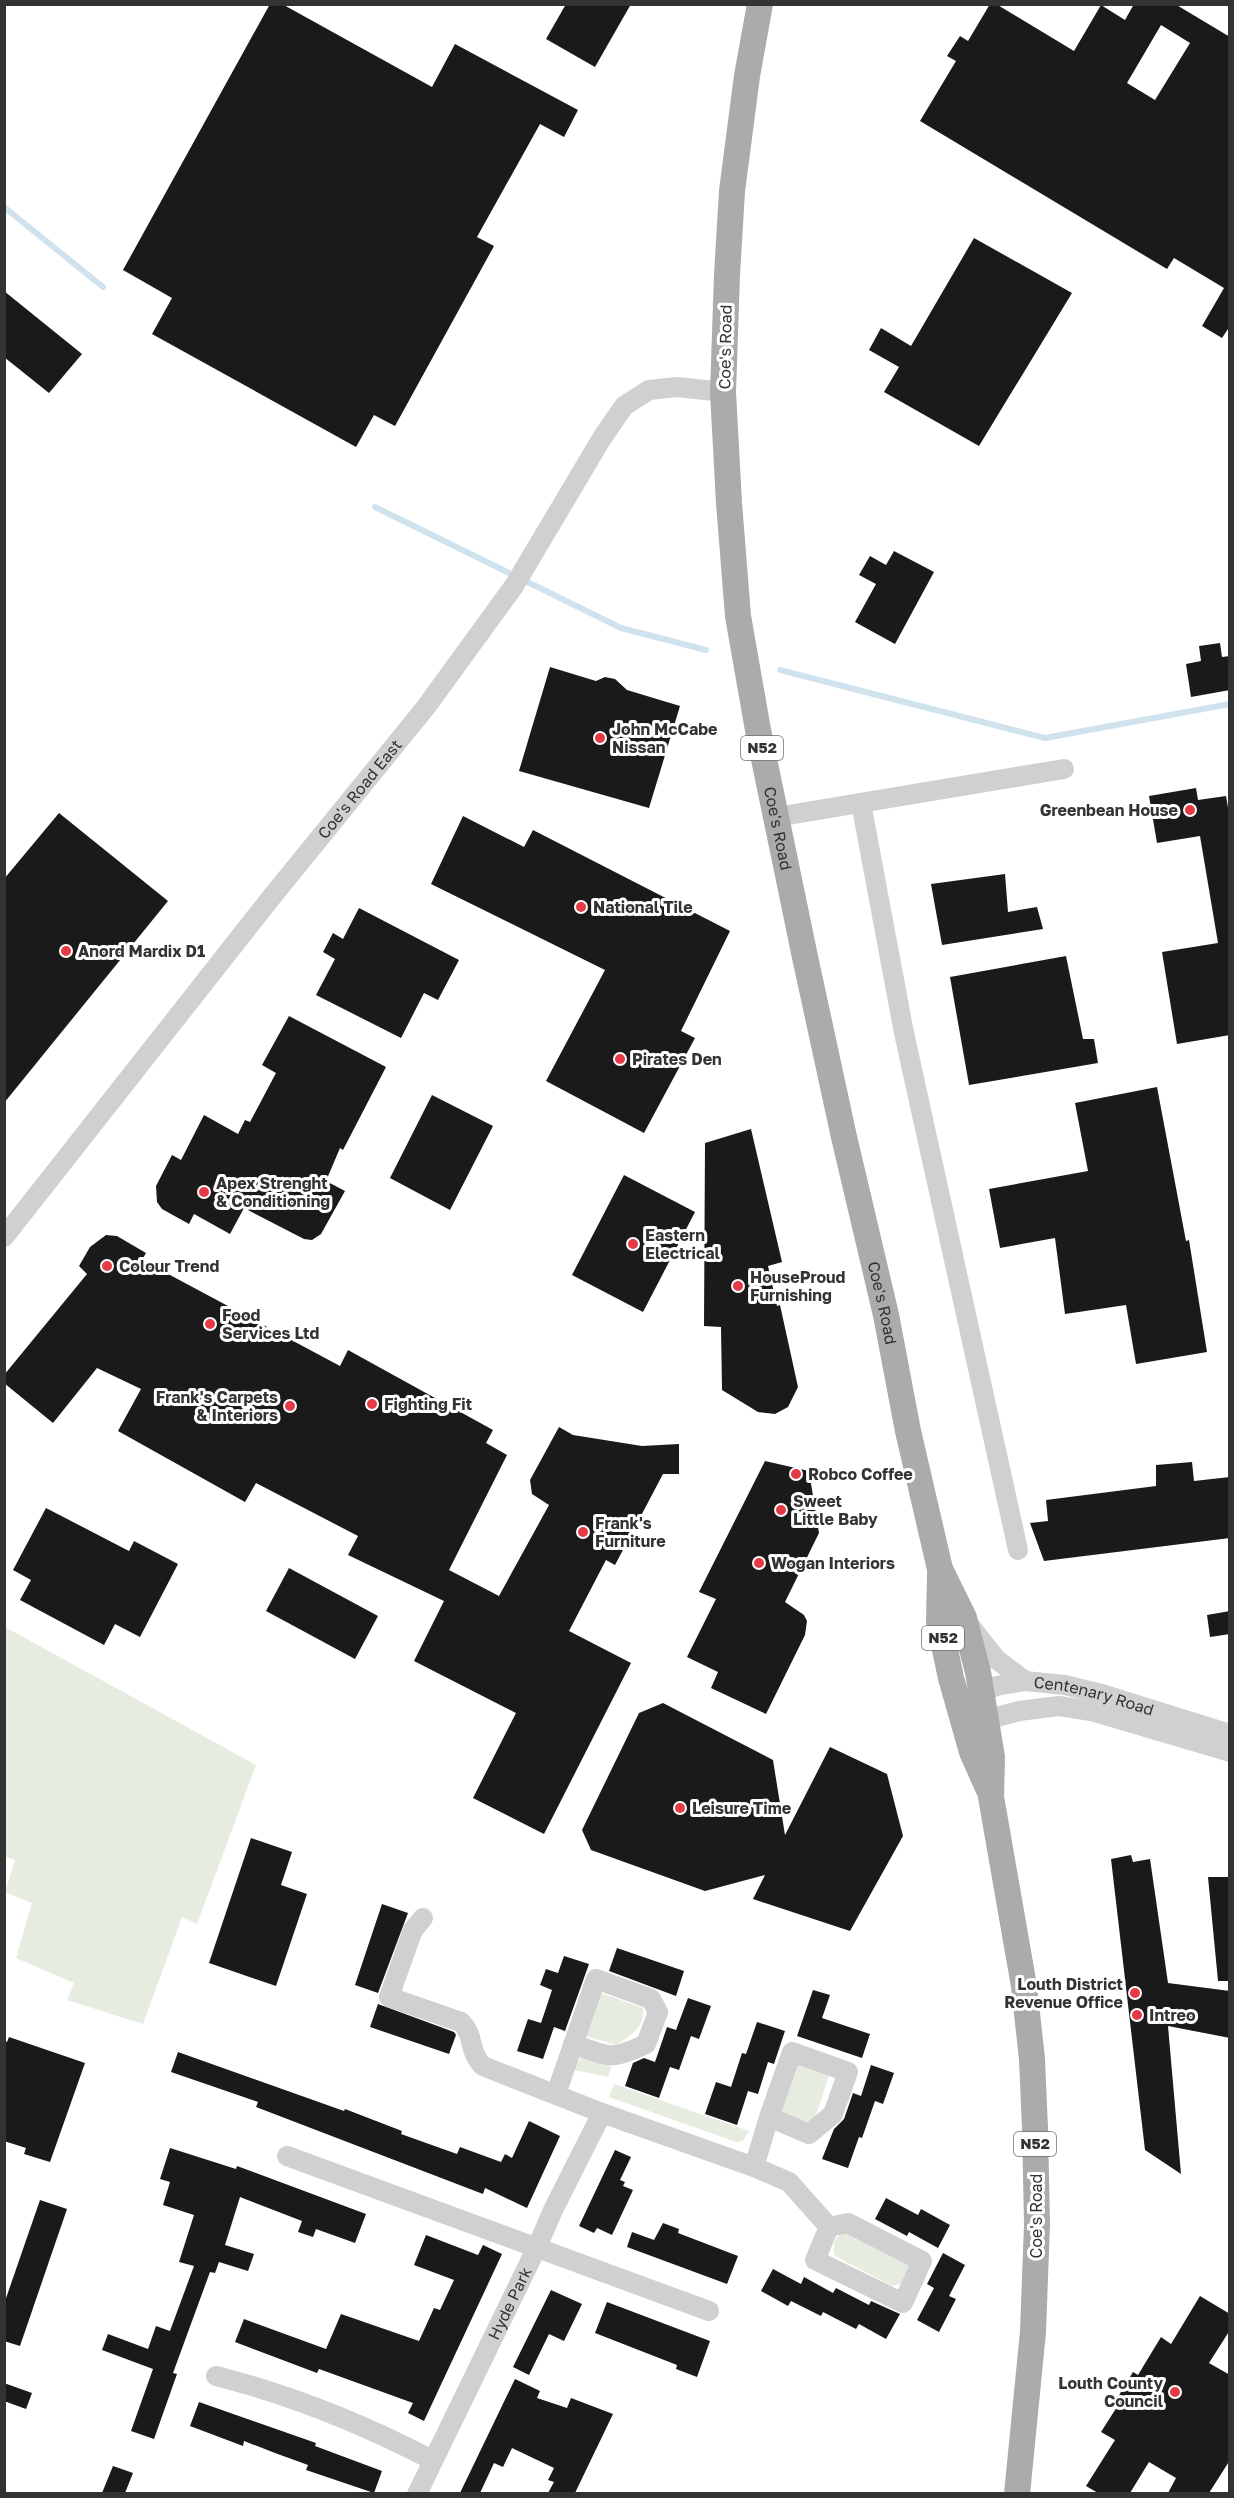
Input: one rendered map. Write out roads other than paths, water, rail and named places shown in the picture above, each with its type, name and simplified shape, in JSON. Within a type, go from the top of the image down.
[{"type":"main road","name":"Coe's Road","points":[[760,4],[747,76],[732,191],[727,275],[723,392],[738,616],[776,817],[844,1137],[886,1315],[908,1431],[940,1569],[964,1618],[972,1709]]},
{"type":"main road","name":"Coe's Road","points":[[940,1569],[939,1621],[992,1757],[991,1797],[1024,1986],[1033,2082],[1037,2236],[1033,2332],[1017,2493]]},
{"type":"street","name":"Coe's Road East","points":[[4,1237],[270,899],[426,707],[514,586],[602,438],[624,406],[649,390],[677,387],[723,392]]},
{"type":"street","points":[[776,817],[1064,769]]},
{"type":"street","points":[[861,803],[904,1033],[1018,1550]]},
{"type":"street","points":[[964,1618],[996,1659],[1025,1681]]},
{"type":"street","name":"Centenary Road","points":[[972,1709],[996,1686],[1025,1681],[1065,1685],[1101,1694],[1230,1734]]},
{"type":"street","name":"Centenary Road","points":[[972,1709],[1019,1711],[1059,1706],[1091,1711],[1230,1752]]},
{"type":"street","points":[[423,1918],[413,1930],[389,1997],[461,2022],[470,2031],[474,2056],[483,2066],[789,2182],[829,2227]]},
{"type":"street","points":[[556,2094],[573,2044],[596,1979],[651,1998],[658,2012],[646,2044],[621,2056],[608,2056],[573,2044]]},
{"type":"street","points":[[754,2167],[769,2117],[792,2052],[848,2072],[833,2114],[809,2134],[769,2117]]},
{"type":"street","name":"Hyde Park","points":[[417,2493],[602,2113]]},
{"type":"street","points":[[287,2156],[709,2311]]},
{"type":"street","points":[[848,2223],[922,2261],[903,2304],[815,2260],[829,2227],[848,2223]]},
{"type":"street","points":[[216,2376],[263,2388],[374,2430],[432,2460]]},
{"type":"waterway","points":[[4,207],[103,287]]},
{"type":"waterway","points":[[375,507],[621,628],[706,650]]},
{"type":"waterway","points":[[780,670],[1045,738],[1230,704]]},
{"type":"place","name":"John McCabe Nissan","points":[[600,738]]},
{"type":"place","name":"Greenbean House","points":[[1190,810]]},
{"type":"place","name":"National Tile","points":[[581,907]]},
{"type":"place","name":"Anord Mardix D1","points":[[66,951]]},
{"type":"place","name":"Pirates Den","points":[[620,1059]]},
{"type":"place","name":"Apex Strenght & Conditioning","points":[[204,1192]]},
{"type":"place","name":"Eastern Electrical","points":[[633,1244]]},
{"type":"place","name":"Colour Trend","points":[[107,1266]]},
{"type":"place","name":"HouseProud Furnishing","points":[[738,1286]]},
{"type":"place","name":"Food Services Ltd","points":[[210,1324]]},
{"type":"place","name":"Fighting Fit","points":[[372,1404]]},
{"type":"place","name":"Frank's Carpets & Interiors","points":[[290,1406]]},
{"type":"place","name":"Robco Coffee","points":[[796,1474]]},
{"type":"place","name":"Sweet Little Baby","points":[[781,1510]]},
{"type":"place","name":"Frank's Furniture","points":[[583,1532]]},
{"type":"place","name":"Wogan Interiors","points":[[759,1563]]},
{"type":"place","name":"Leisure Time","points":[[680,1808]]},
{"type":"place","name":"Louth District Revenue Office","points":[[1135,1993]]},
{"type":"place","name":"Intreo","points":[[1137,2015]]},
{"type":"place","name":"Louth County Council","points":[[1175,2392]]}]
